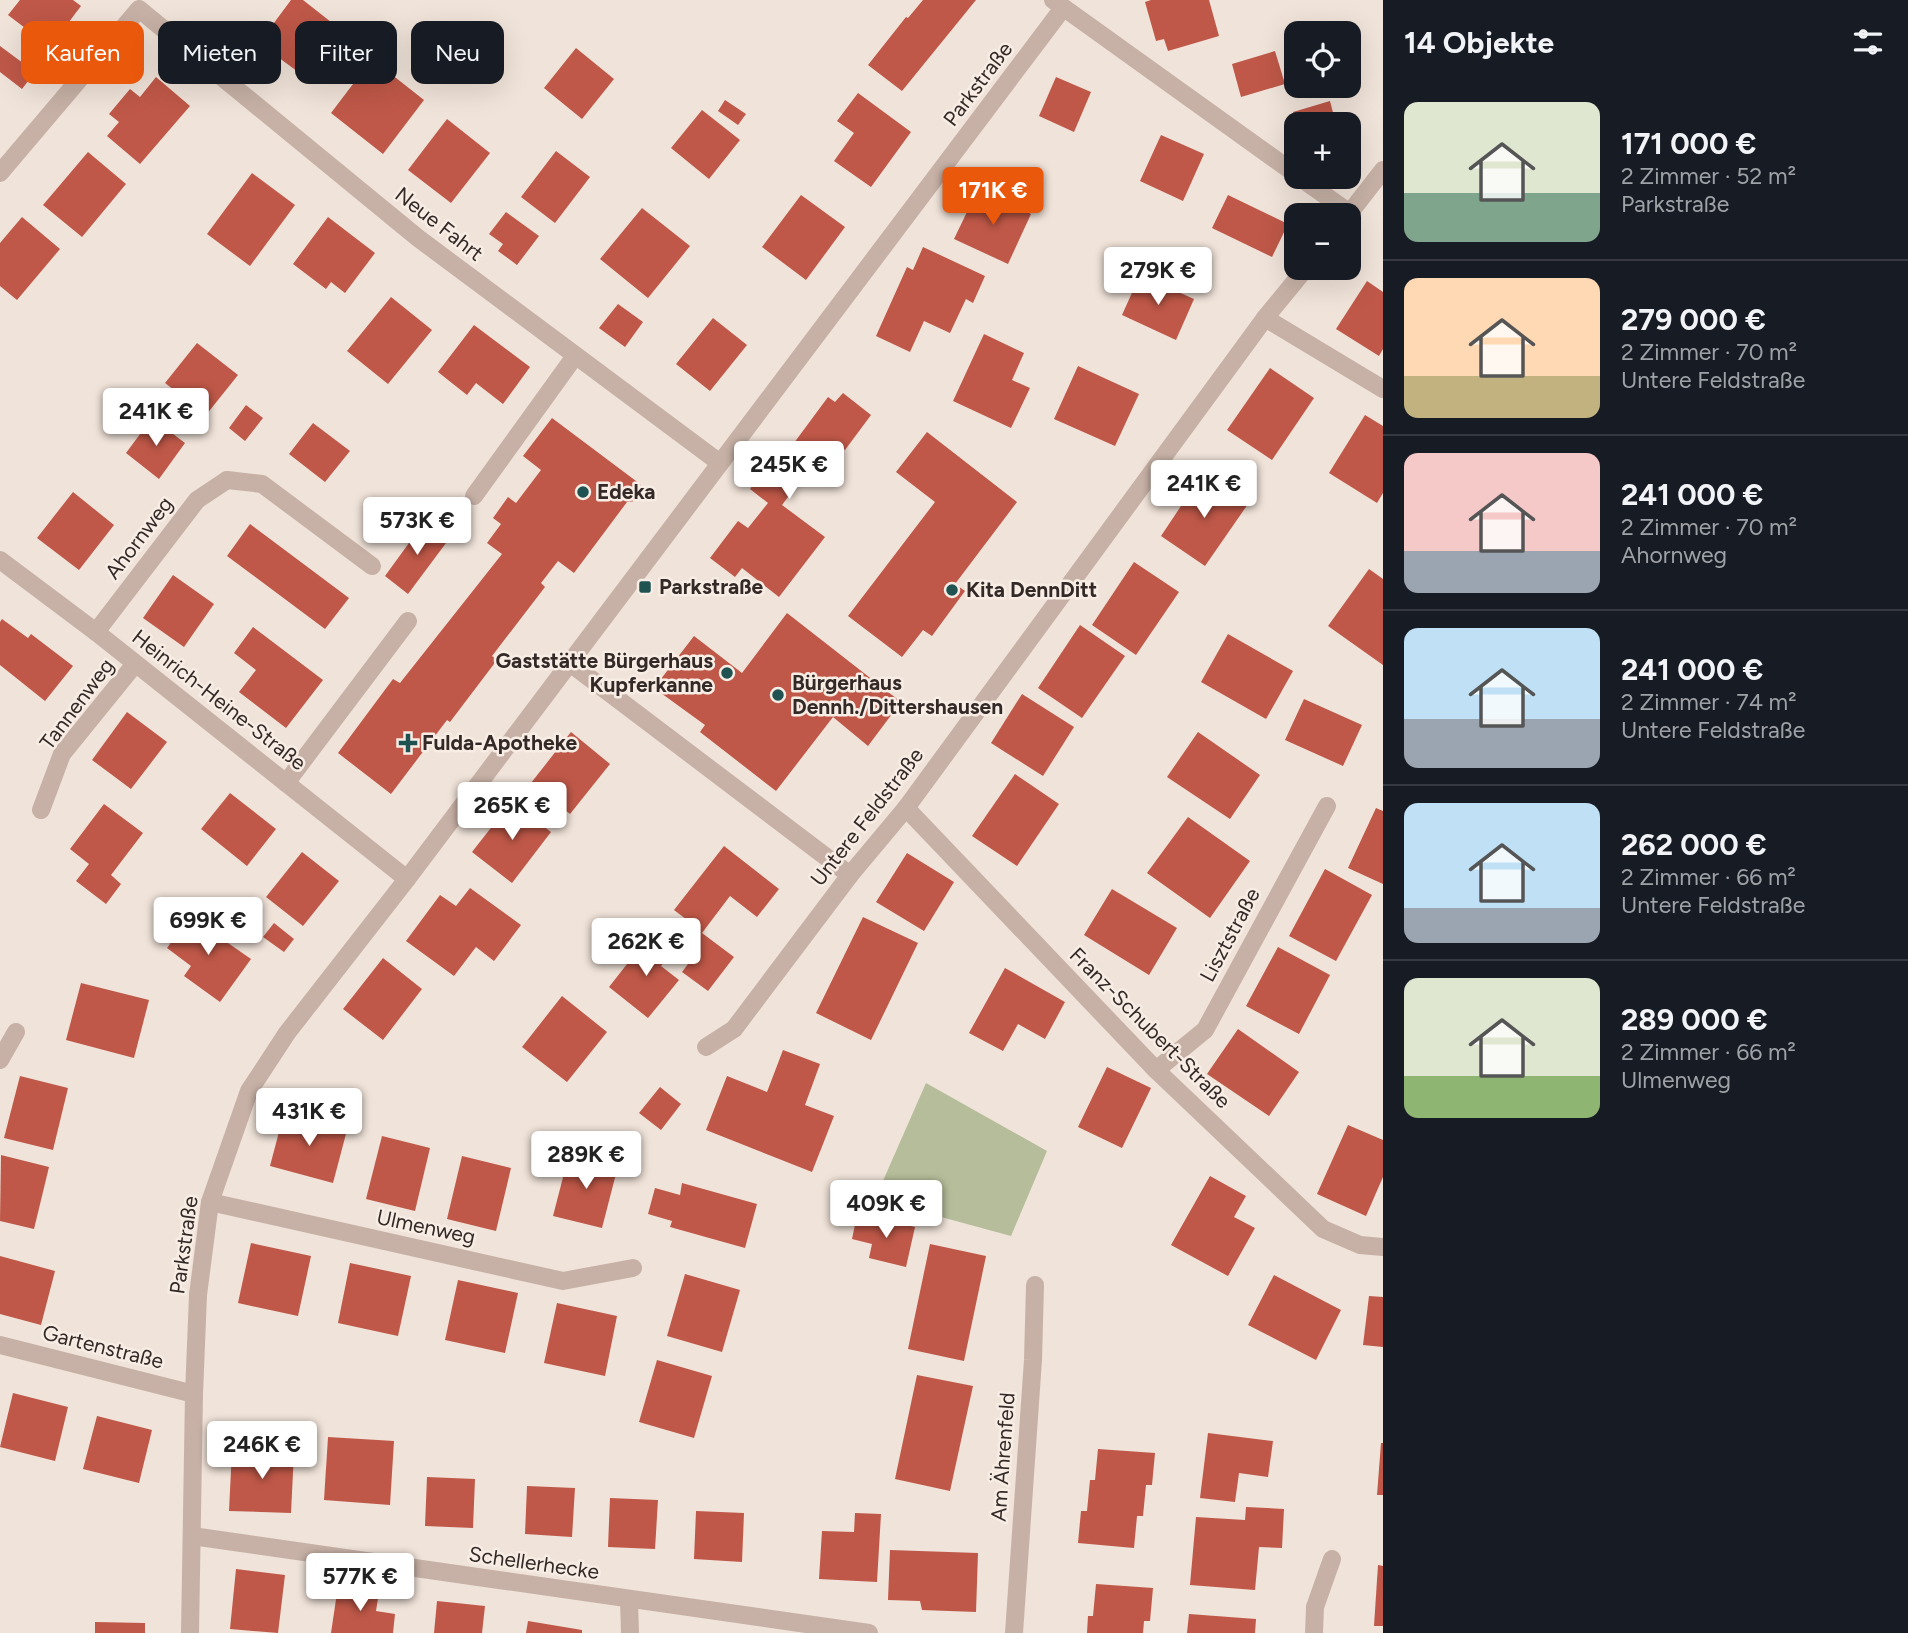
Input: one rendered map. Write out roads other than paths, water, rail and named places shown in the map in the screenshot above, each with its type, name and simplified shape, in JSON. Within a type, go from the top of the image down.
[{"type":"street","name":"Neue Fahrt","points":[[0,173],[141,4],[418,238],[720,463]]},
{"type":"street","points":[[1058,4],[1284,166]]},
{"type":"street","name":"Parkstraße","points":[[190,1633],[198,1295],[210,1202],[249,1091],[287,1033],[407,879],[720,463],[1058,4]]},
{"type":"street","points":[[1358,203],[1383,170]]},
{"type":"street","points":[[1315,189],[1334,203]]},
{"type":"street","name":"Untere Feldstraße","points":[[706,1047],[734,1029],[850,875],[906,808],[1265,318],[1296,280]]},
{"type":"street","points":[[1265,318],[1383,389]]},
{"type":"street","points":[[474,496],[575,356]]},
{"type":"street","name":"Ahornweg","points":[[96,632],[197,500],[227,480],[262,484],[372,566]]},
{"type":"street","name":"Heinrich-Heine-Straße","points":[[0,560],[96,632],[407,879]]},
{"type":"street","points":[[286,783],[408,621]]},
{"type":"street","points":[[570,663],[850,875]]},
{"type":"street","name":"Tannenweg","points":[[41,810],[62,754],[135,664]]},
{"type":"street","name":"Lisztstraße","points":[[1156,1070],[1205,1030],[1326,806]]},
{"type":"street","name":"Franz-Schubert-Straße","points":[[906,808],[1156,1070],[1323,1229],[1360,1245],[1383,1247]]},
{"type":"street","points":[[0,1060],[16,1032]]},
{"type":"street","name":"Ulmenweg","points":[[210,1202],[563,1280],[633,1268]]},
{"type":"street","name":"Am Ährenfeld","points":[[1014,1633],[1033,1360],[1035,1285]]},
{"type":"street","name":"Gartenstraße","points":[[0,1345],[194,1394]]},
{"type":"street","name":"Schellerhecke","points":[[192,1536],[869,1633]]},
{"type":"street","points":[[1314,1633],[1315,1607],[1332,1559]]},
{"type":"street","points":[[629,1600],[629,1633]]},
{"type":"place","name":"Edeka","points":[[583,492]]},
{"type":"place","name":"Parkstraße","points":[[645,587]]},
{"type":"place","name":"Kita DennDitt","points":[[952,590]]},
{"type":"place","name":"Gaststätte Bürgerhaus Kupferkanne","points":[[727,673]]},
{"type":"place","name":"Bürgerhaus Dennh./Dittershausen","points":[[778,695]]},
{"type":"place","name":"Fulda-Apotheke","points":[[408,743]]}]
